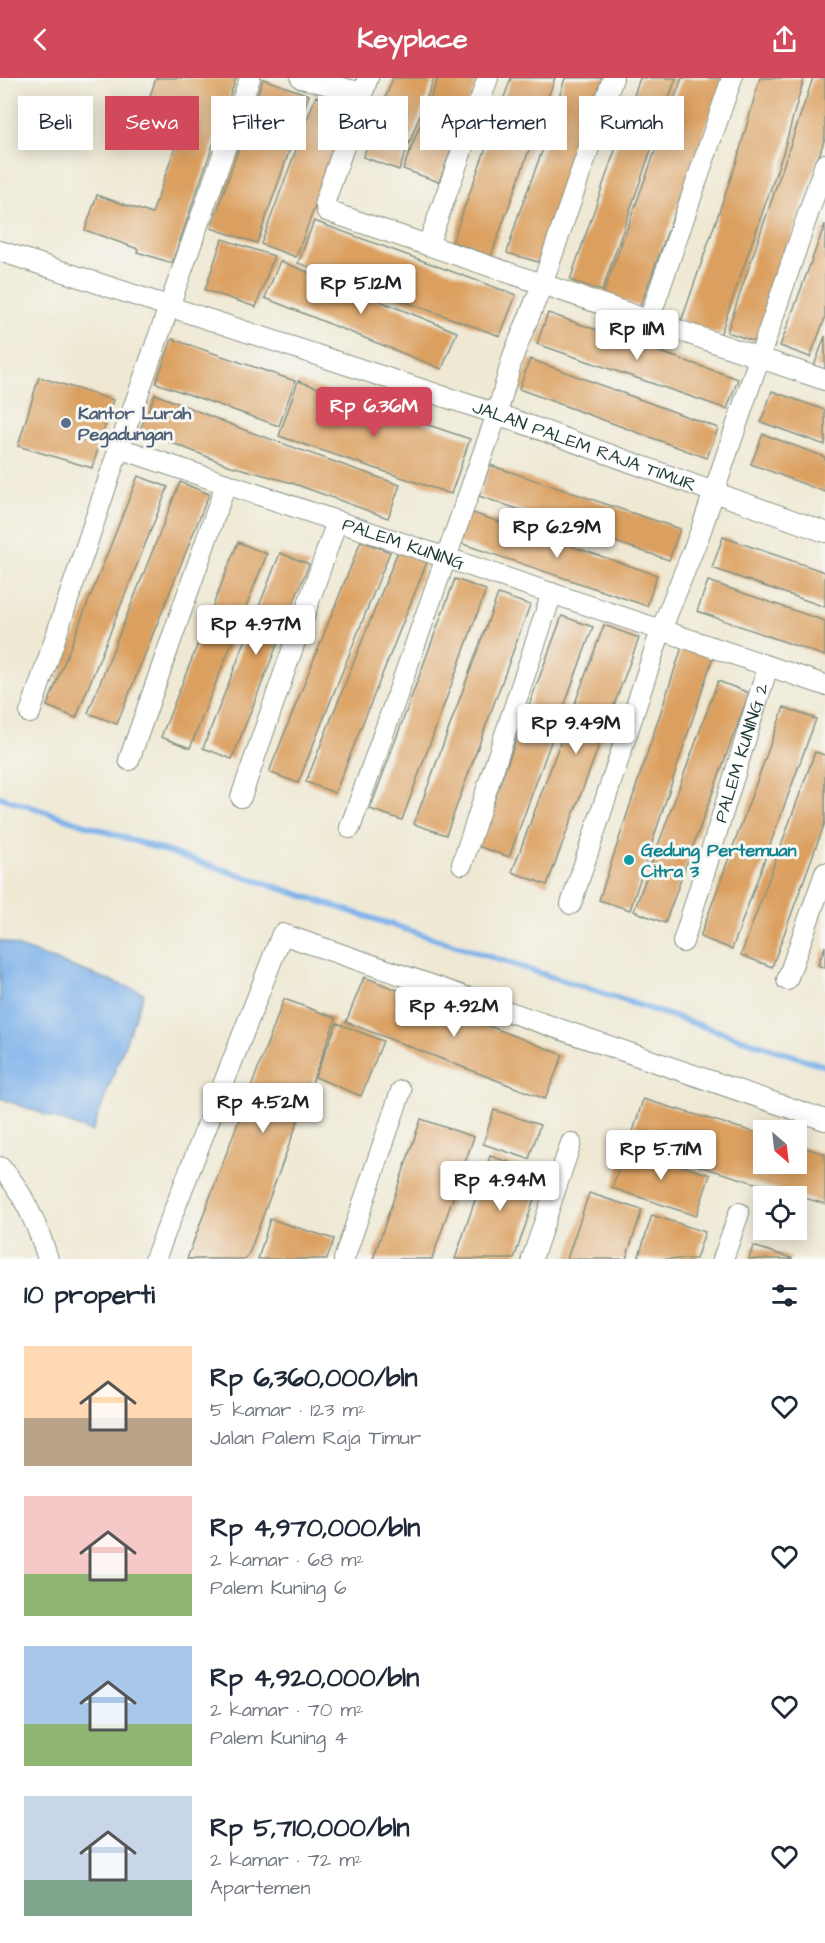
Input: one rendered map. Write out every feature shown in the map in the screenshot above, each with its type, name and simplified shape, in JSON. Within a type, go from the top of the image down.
[{"type":"street","points":[[30,713],[119,448],[250,78]]},
{"type":"street","points":[[301,78],[365,86],[324,201],[327,211],[825,380]]},
{"type":"street","points":[[428,245],[489,78]]},
{"type":"street","points":[[350,828],[497,414],[513,356],[542,285],[614,78]]},
{"type":"street","points":[[649,320],[732,78]]},
{"type":"street","points":[[571,903],[661,630],[700,533],[825,164]]},
{"type":"street","name":"JALAN PALEM RAJA TIMUR","points":[[0,251],[497,414],[825,532]]},
{"type":"street","name":"PALEM KUNING","points":[[119,448],[825,685]]},
{"type":"street","points":[[129,760],[226,484]]},
{"type":"street","points":[[242,797],[337,521]]},
{"type":"street","points":[[462,864],[552,593]]},
{"type":"street","name":"PALEM KUNING 2","points":[[682,942],[768,666]]},
{"type":"street","points":[[787,980],[825,873]]},
{"type":"street","points":[[155,1259],[282,934],[825,1120]]},
{"type":"street","points":[[344,1259],[401,1091]]},
{"type":"street","points":[[532,1259],[572,1143]]},
{"type":"street","points":[[0,1167],[8,1175],[38,1228],[48,1259]]},
{"type":"street","points":[[723,1259],[739,1213]]},
{"type":"water","points":[[0,940],[144,993],[92,1132],[0,1098]]},
{"type":"building","points":[[156,78],[236,78],[230,96],[211,96],[211,150],[172,263],[137,252],[138,249],[85,230],[97,195],[152,214],[174,150],[199,150],[199,96],[150,96]]},
{"type":"building","points":[[393,78],[434,78],[427,96],[420,96],[420,115],[408,146],[408,96],[386,96]]},
{"type":"building","points":[[438,78],[478,78],[471,96],[431,96]]},
{"type":"building","points":[[511,78],[555,78],[549,96],[505,96]]},
{"type":"building","points":[[565,78],[608,78],[602,96],[579,96],[579,150],[584,150],[545,264],[507,253],[543,150],[567,150],[567,96],[559,96]]},
{"type":"building","points":[[640,78],[676,78],[670,96],[634,96]]},
{"type":"building","points":[[682,78],[724,78],[640,307],[603,294],[656,150],[684,150],[684,96],[675,96]]},
{"type":"building","points":[[760,78],[804,78],[783,153],[720,335],[681,322],[737,160]]},
{"type":"building","points":[[813,78],[825,78],[825,138],[756,342],[727,332]]},
{"type":"building","points":[[263,79],[309,95],[306,104],[306,96],[257,96]]},
{"type":"building","points":[[316,96],[318,97],[318,150],[336,150],[296,257],[261,244],[296,150],[306,150],[306,123]]},
{"type":"building","points":[[420,125],[420,150],[451,150],[439,182],[403,169]]},
{"type":"building","points":[[238,150],[290,150],[257,243],[211,228]]},
{"type":"building","points":[[366,150],[407,150],[399,170],[363,157]]},
{"type":"building","points":[[485,150],[529,150],[491,256],[452,242]]},
{"type":"building","points":[[615,150],[651,150],[602,291],[570,280]]},
{"type":"building","points":[[314,221],[516,295],[500,336],[298,263]]},
{"type":"building","points":[[825,224],[825,318],[810,357],[780,346]]},
{"type":"building","points":[[222,239],[274,256],[256,307],[205,290]]},
{"type":"building","points":[[280,261],[457,332],[442,369],[265,298]]},
{"type":"building","points":[[548,313],[738,379],[727,409],[537,344]]},
{"type":"building","points":[[825,336],[825,370],[814,366]]},
{"type":"building","points":[[172,339],[295,381],[279,426],[156,383]]},
{"type":"building","points":[[530,359],[718,428],[707,458],[519,389]]},
{"type":"building","name":"Kantor Lurah Pegadungan","points":[[39,377],[113,400],[92,468],[18,446]]},
{"type":"building","points":[[298,381],[470,439],[451,494],[279,436]]},
{"type":"building","points":[[772,391],[825,410],[825,445],[761,422]]},
{"type":"building","points":[[155,394],[242,429],[400,485],[388,518],[292,483],[228,465],[140,430]]},
{"type":"building","points":[[763,434],[825,457],[825,492],[751,464]]},
{"type":"building","points":[[490,465],[680,529],[669,560],[479,496]]},
{"type":"building","points":[[138,476],[168,487],[76,718],[47,706]]},
{"type":"building","points":[[180,482],[209,494],[117,724],[88,713]]},
{"type":"building","points":[[467,511],[657,575],[647,606],[457,542]]},
{"type":"building","points":[[723,537],[825,572],[825,607],[712,568]]},
{"type":"building","points":[[361,541],[390,552],[298,783],[269,772]]},
{"type":"building","points":[[238,542],[267,554],[190,748],[161,737]]},
{"type":"building","points":[[398,551],[427,562],[335,793],[306,782]]},
{"type":"building","points":[[280,553],[309,564],[232,759],[203,748]]},
{"type":"building","points":[[455,579],[486,590],[402,820],[370,809]]},
{"type":"building","points":[[708,581],[825,621],[825,656],[697,611]]},
{"type":"building","points":[[498,594],[530,605],[446,835],[414,824]]},
{"type":"building","points":[[562,616],[593,627],[509,857],[477,846]]},
{"type":"building","points":[[604,625],[639,638],[547,885],[512,872]]},
{"type":"building","points":[[682,647],[713,657],[630,910],[599,900]]},
{"type":"building","points":[[718,681],[749,693],[665,923],[634,911]]},
{"type":"building","points":[[784,707],[816,719],[732,949],[700,937]]},
{"type":"building","points":[[815,752],[825,755],[825,822],[772,967],[741,955]]},
{"type":"building","points":[[825,946],[825,968],[818,965]]},
{"type":"building","points":[[364,977],[563,1055],[545,1099],[346,1022]]},
{"type":"building","points":[[284,999],[336,1018],[250,1251],[246,1259],[187,1259]]},
{"type":"building","points":[[337,1023],[383,1041],[361,1096],[315,1077]]},
{"type":"building","points":[[643,1099],[753,1132],[753,1174],[807,1174],[807,1148],[825,1154],[825,1204],[807,1199],[807,1186],[765,1186],[629,1145]]},
{"type":"building","points":[[494,1110],[540,1125],[529,1159],[483,1144]]},
{"type":"building","points":[[421,1119],[474,1137],[432,1259],[373,1259]]},
{"type":"building","points":[[626,1147],[710,1175],[696,1216],[612,1188]]},
{"type":"building","points":[[490,1156],[543,1173],[514,1259],[455,1259]]},
{"type":"building","points":[[589,1193],[642,1210],[626,1259],[567,1259]]},
{"type":"building","points":[[652,1215],[705,1232],[696,1259],[638,1259]]},
{"type":"building","points":[[270,1219],[334,1239],[327,1259],[258,1259]]},
{"type":"building","points":[[753,1246],[792,1258],[792,1259],[749,1259]]},
{"type":"waterway","points":[[0,797],[825,1066]]},
{"type":"place","name":"Kantor Lurah Pegadungan","points":[[66,423]]},
{"type":"place","name":"Gedung Pertemuan Citra 3","points":[[629,860]]}]
